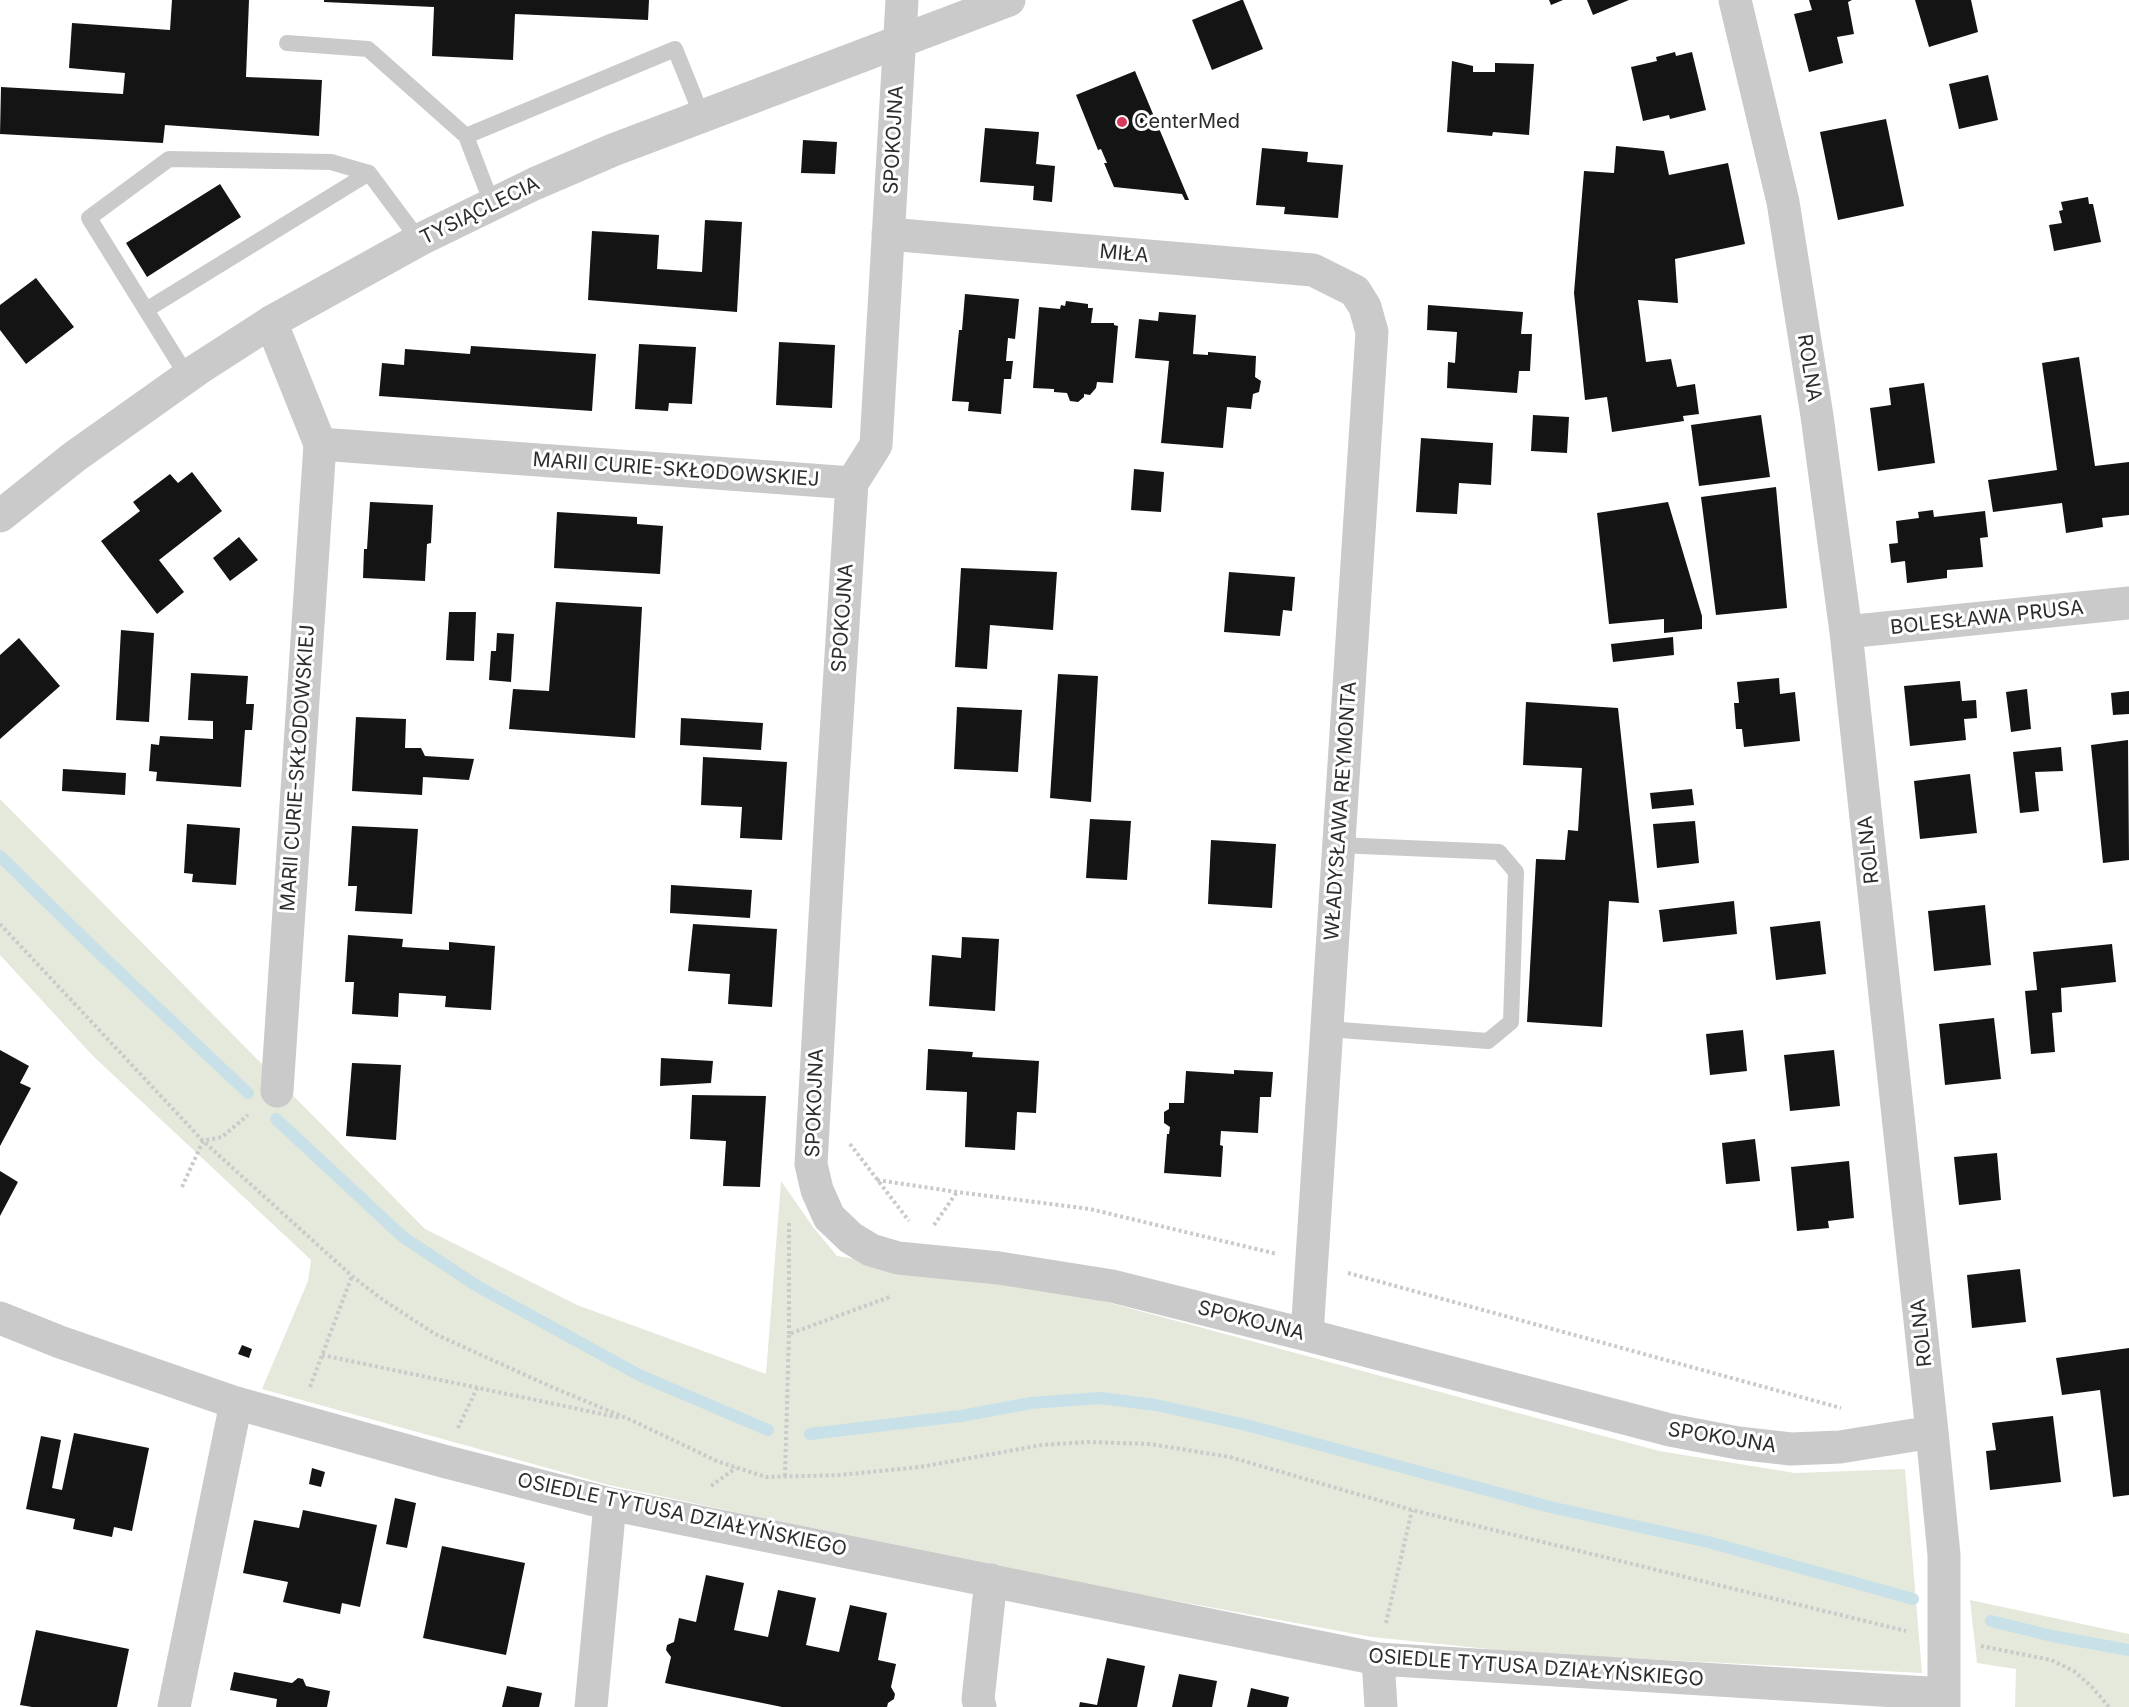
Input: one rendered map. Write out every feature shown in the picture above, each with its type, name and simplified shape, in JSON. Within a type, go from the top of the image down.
[{"type":"street","name":"SPOKOJNA","points":[[902,0],[876,445],[852,483],[812,1164],[817,1190],[829,1217],[851,1238],[871,1250],[898,1258],[922,1250],[999,1268],[1112,1286],[1670,1430],[1738,1443],[1791,1449],[1840,1447],[1932,1432]]},
{"type":"street","name":"TYSIĄCLECIA","points":[[0,516],[74,457],[187,376],[271,322],[419,240],[492,204],[614,150],[1009,0]]},
{"type":"street","name":"ROLNA","points":[[1735,0],[1783,202],[1817,416],[1846,632],[1944,1555],[1944,1700]]},
{"type":"street","name":"MIŁA","points":[[888,234],[1313,270],[1355,291]]},
{"type":"street","name":"WŁADYSŁAWA REYMONTA","points":[[1307,1335],[1372,332],[1365,307],[1355,291]]},
{"type":"street","name":"MARII CURIE-SKŁODOWSKIEJ","points":[[271,322],[320,444],[276,1091]]},
{"type":"street","name":"MARII CURIE-SKŁODOWSKIEJ","points":[[320,444],[852,483]]},
{"type":"street","name":"BOLESŁAWA PRUSA","points":[[1846,632],[2129,603]]},
{"type":"street","name":"OSIEDLE TYTUSA DZIAŁYŃSKIEGO","points":[[0,1318],[60,1342],[236,1403],[443,1461],[610,1504],[1173,1619],[1378,1659],[1944,1700]]},
{"type":"street","points":[[174,1707],[236,1403]]},
{"type":"street","points":[[591,1707],[610,1504]]},
{"type":"street","points":[[980,1707],[978,1699],[991,1580]]},
{"type":"street","points":[[1378,1659],[1381,1707]]},
{"type":"lane","points":[[287,43],[368,49],[466,136],[492,204]]},
{"type":"lane","points":[[466,136],[675,49],[702,116]]},
{"type":"lane","points":[[187,376],[89,218],[169,159],[331,162],[369,173],[419,240]]},
{"type":"lane","points":[[146,310],[369,173]]},
{"type":"lane","points":[[1327,1029],[1488,1041],[1511,1022],[1516,872],[1499,852],[1338,845]]},
{"type":"path","points":[[0,924],[202,1141],[352,1276],[383,1300],[435,1334],[631,1420],[719,1462],[766,1477],[840,1475],[920,1467],[1042,1445],[1088,1442],[1150,1444],[1230,1456],[1412,1510],[1945,1640],[2051,1660],[2074,1671],[2109,1707]]},
{"type":"path","points":[[202,1141],[222,1137],[276,1091]]},
{"type":"path","points":[[182,1187],[202,1141]]},
{"type":"path","points":[[849,1143],[877,1180],[922,1250]]},
{"type":"path","points":[[877,1180],[1090,1209],[1313,1263],[1852,1410]]},
{"type":"path","points":[[789,1334],[917,1287],[922,1250],[957,1192]]},
{"type":"path","points":[[785,1476],[789,1218]]},
{"type":"path","points":[[299,1419],[352,1276]]},
{"type":"path","points":[[322,1355],[631,1420]]},
{"type":"path","points":[[1378,1659],[1412,1510]]},
{"type":"shaded area","points":[[0,799],[425,1229],[577,1305],[766,1374],[781,1181],[813,1227],[837,1256],[1088,1297],[1659,1451],[1795,1473],[1905,1469],[1922,1673],[1527,1653],[1372,1637],[987,1566],[609,1485],[262,1389],[308,1281],[311,1260],[93,1056],[0,955]]},
{"type":"shaded area","points":[[1970,1600],[2129,1634],[2129,1707],[2015,1707],[2016,1669],[1977,1663]]},
{"type":"building","points":[[172,0],[249,0],[246,77],[322,80],[319,136],[165,125],[163,143],[0,134],[1,87],[123,94],[125,73],[69,68],[72,23],[170,30]]},
{"type":"building","points":[[324,0],[649,0],[648,20],[515,14],[513,60],[432,56],[434,7],[324,2]]},
{"type":"building","points":[[1243,0],[1263,49],[1212,70],[1192,20]]},
{"type":"building","points":[[1549,0],[1563,0],[1551,5]]},
{"type":"building","points":[[1587,0],[1629,0],[1593,15]]},
{"type":"building","points":[[1809,0],[1852,0],[1848,2],[1854,34],[1837,37],[1843,63],[1809,72],[1794,14],[1812,10]]},
{"type":"building","points":[[1915,0],[1971,0],[1978,32],[1929,47]]},
{"type":"building","points":[[1675,52],[1676,56],[1692,52],[1706,110],[1670,119],[1669,115],[1643,121],[1631,67],[1657,61],[1656,57]]},
{"type":"building","points":[[1452,61],[1473,66],[1473,72],[1495,72],[1495,63],[1534,64],[1529,135],[1493,132],[1492,136],[1447,132]]},
{"type":"building","name":"CenterMed","points":[[1135,71],[1189,200],[1185,200],[1182,194],[1114,187],[1101,149],[1098,150],[1076,95]]},
{"type":"building","points":[[1988,75],[1998,120],[1959,129],[1949,84]]},
{"type":"building","points":[[1886,119],[1904,206],[1838,220],[1820,132]]},
{"type":"building","points":[[985,128],[1039,132],[1036,164],[1055,166],[1052,202],[1033,200],[1034,186],[980,182]]},
{"type":"building","points":[[803,140],[837,142],[835,174],[801,173]]},
{"type":"building","points":[[1616,146],[1664,151],[1669,175],[1728,163],[1745,244],[1675,259],[1678,303],[1638,300],[1646,362],[1671,359],[1677,387],[1695,384],[1699,414],[1683,416],[1684,421],[1612,432],[1607,397],[1585,400],[1574,293],[1584,171],[1614,173]]},
{"type":"building","points":[[1262,148],[1308,152],[1307,162],[1343,165],[1338,218],[1284,214],[1285,207],[1256,205]]},
{"type":"building","points":[[220,184],[241,217],[147,277],[126,243]]},
{"type":"building","points":[[2088,197],[2089,204],[2093,204],[2101,242],[2054,251],[2049,225],[2062,223],[2059,211],[2063,210],[2061,202]]},
{"type":"building","points":[[705,220],[742,222],[737,312],[588,300],[592,231],[659,235],[657,269],[702,272]]},
{"type":"building","points":[[36,278],[74,327],[26,364],[0,330],[0,305]]},
{"type":"building","points":[[965,294],[1019,299],[1015,339],[1008,338],[1006,361],[1013,361],[1011,379],[1004,379],[1001,414],[968,411],[969,402],[952,401]]},
{"type":"building","points":[[1066,301],[1088,304],[1088,308],[1093,308],[1091,323],[1114,323],[1118,326],[1113,383],[1097,382],[1096,388],[1090,395],[1084,394],[1078,402],[1070,401],[1067,393],[1054,392],[1054,389],[1033,388],[1039,307],[1060,309],[1061,305],[1065,306]]},
{"type":"building","points":[[1428,305],[1523,312],[1521,334],[1532,334],[1530,371],[1519,371],[1517,393],[1447,388],[1448,362],[1455,363],[1457,332],[1427,330]]},
{"type":"building","points":[[1159,312],[1196,315],[1193,354],[1208,355],[1208,352],[1256,356],[1255,377],[1261,381],[1259,392],[1253,394],[1251,409],[1227,407],[1223,448],[1161,443],[1169,361],[1135,358],[1139,319],[1158,321]]},
{"type":"building","points":[[779,342],[835,345],[832,408],[776,405]]},
{"type":"building","points":[[639,344],[696,347],[692,404],[669,403],[668,411],[635,409]]},
{"type":"building","points":[[471,346],[596,354],[592,411],[379,396],[382,363],[404,365],[405,349],[470,354]]},
{"type":"building","points":[[2079,357],[2095,466],[2129,462],[2129,515],[2102,518],[2103,527],[2066,533],[2062,503],[1993,512],[1988,480],[2057,470],[2042,363]]},
{"type":"building","points":[[1924,383],[1935,463],[1878,471],[1870,408],[1891,405],[1889,388]]},
{"type":"building","points":[[1533,415],[1569,417],[1567,453],[1531,451]]},
{"type":"building","points":[[1761,415],[1770,477],[1699,486],[1691,425]]},
{"type":"building","points":[[1421,438],[1493,443],[1491,485],[1459,483],[1457,514],[1416,512]]},
{"type":"building","points":[[1134,469],[1164,472],[1161,512],[1131,510]]},
{"type":"building","points":[[192,472],[222,511],[159,560],[184,592],[157,614],[101,541],[140,511],[133,502],[170,474],[178,483]]},
{"type":"building","points":[[1776,487],[1787,608],[1716,615],[1701,497]]},
{"type":"building","points":[[370,502],[433,505],[431,543],[427,544],[425,581],[363,578]]},
{"type":"building","points":[[1668,502],[1702,616],[1702,629],[1664,633],[1664,619],[1609,624],[1597,513]]},
{"type":"building","points":[[1933,510],[1934,517],[1985,511],[1988,537],[1980,538],[1983,567],[1947,570],[1947,578],[1907,583],[1905,561],[1891,563],[1889,544],[1898,543],[1896,521],[1919,518],[1918,512]]},
{"type":"building","points":[[557,512],[637,517],[637,524],[663,526],[660,574],[554,568]]},
{"type":"building","points":[[239,537],[258,560],[230,581],[213,558]]},
{"type":"building","points":[[961,568],[1057,572],[1053,630],[990,625],[987,669],[955,667]]},
{"type":"building","points":[[1229,572],[1295,577],[1292,611],[1283,610],[1280,636],[1224,632]]},
{"type":"building","points":[[556,602],[642,607],[635,738],[509,729],[513,689],[549,691]]},
{"type":"building","points":[[449,612],[476,612],[474,661],[446,660]]},
{"type":"building","points":[[121,630],[154,633],[149,722],[116,720]]},
{"type":"building","points":[[497,633],[514,634],[511,682],[489,680],[491,651],[496,651]]},
{"type":"building","points":[[1673,637],[1674,655],[1613,662],[1611,644]]},
{"type":"building","points":[[19,638],[60,686],[0,739],[0,655]]},
{"type":"building","points":[[191,673],[248,676],[246,704],[254,704],[252,730],[245,730],[241,787],[156,781],[157,772],[149,771],[151,744],[159,745],[160,736],[213,739],[213,721],[188,720]]},
{"type":"building","points":[[1058,674],[1098,676],[1091,802],[1050,798]]},
{"type":"building","points":[[1779,678],[1780,694],[1795,692],[1800,741],[1744,747],[1742,729],[1736,729],[1734,703],[1739,703],[1737,682]]},
{"type":"building","points":[[1960,681],[1962,701],[1976,700],[1977,718],[1964,719],[1966,740],[1910,746],[1904,686]]},
{"type":"building","points":[[2027,689],[2031,729],[2011,732],[2006,692]]},
{"type":"building","points":[[2129,691],[2129,714],[2113,715],[2111,693]]},
{"type":"building","points":[[1526,702],[1618,708],[1639,903],[1609,901],[1602,1027],[1527,1022],[1536,859],[1565,860],[1568,830],[1578,831],[1582,768],[1523,765]]},
{"type":"building","points":[[957,707],[1022,710],[1018,772],[954,769]]},
{"type":"building","points":[[356,717],[406,719],[405,748],[421,748],[425,756],[474,759],[469,780],[423,777],[422,795],[352,791]]},
{"type":"building","points":[[681,718],[763,723],[761,750],[680,745]]},
{"type":"building","points":[[2128,740],[2129,860],[2103,863],[2091,745]]},
{"type":"building","points":[[2061,747],[2063,771],[2035,772],[2039,811],[2020,813],[2013,752]]},
{"type":"building","points":[[703,757],[787,762],[782,840],[740,838],[742,807],[701,805]]},
{"type":"building","points":[[63,769],[126,773],[125,795],[62,791]]},
{"type":"building","points":[[1970,774],[1977,833],[1920,839],[1914,781]]},
{"type":"building","points":[[1692,789],[1694,805],[1652,809],[1650,793]]},
{"type":"building","points":[[1090,819],[1131,821],[1127,880],[1086,878]]},
{"type":"building","points":[[1695,821],[1699,863],[1657,868],[1653,824]]},
{"type":"building","points":[[187,824],[240,828],[236,885],[192,882],[193,874],[184,873]]},
{"type":"building","points":[[352,826],[418,829],[412,914],[355,911],[357,886],[348,886]]},
{"type":"building","points":[[1211,840],[1276,844],[1272,908],[1208,904]]},
{"type":"building","points":[[671,885],[752,890],[750,918],[670,913]]},
{"type":"building","points":[[1734,901],[1737,934],[1663,942],[1659,910]]},
{"type":"building","points":[[1985,905],[1991,965],[1934,971],[1928,911]]},
{"type":"building","points":[[1820,921],[1826,974],[1776,980],[1770,927]]},
{"type":"building","points":[[693,924],[777,929],[772,1007],[728,1004],[730,974],[688,971]]},
{"type":"building","points":[[348,935],[403,939],[402,947],[449,950],[449,942],[495,946],[491,1010],[445,1007],[446,996],[399,993],[398,1017],[352,1014],[354,982],[345,982]]},
{"type":"building","points":[[962,937],[999,939],[995,1011],[929,1006],[932,955],[961,958]]},
{"type":"building","points":[[2112,944],[2116,982],[2061,988],[2062,1012],[2052,1013],[2055,1052],[2031,1054],[2025,991],[2037,990],[2033,952]]},
{"type":"building","points":[[1994,1018],[2001,1079],[1945,1085],[1939,1024]]},
{"type":"building","points":[[1743,1030],[1747,1071],[1710,1075],[1706,1034]]},
{"type":"building","points":[[928,1049],[973,1052],[972,1057],[1039,1061],[1036,1113],[1017,1112],[1015,1150],[965,1147],[967,1092],[926,1090]]},
{"type":"building","points":[[0,1050],[29,1066],[20,1083],[31,1088],[0,1146]]},
{"type":"building","points":[[1834,1050],[1840,1106],[1790,1111],[1784,1055]]},
{"type":"building","points":[[661,1058],[713,1061],[711,1083],[660,1086]]},
{"type":"building","points":[[352,1063],[401,1065],[396,1140],[346,1136]]},
{"type":"building","points":[[1234,1070],[1273,1072],[1271,1097],[1260,1097],[1258,1133],[1221,1131],[1220,1145],[1223,1146],[1221,1177],[1164,1173],[1167,1134],[1169,1134],[1170,1127],[1164,1123],[1164,1112],[1169,1109],[1169,1103],[1184,1103],[1186,1071],[1234,1074]]},
{"type":"building","points":[[692,1095],[766,1096],[760,1187],[723,1186],[726,1141],[690,1139]]},
{"type":"building","points":[[1755,1139],[1760,1181],[1726,1184],[1722,1143]]},
{"type":"building","points":[[1997,1153],[2001,1200],[1959,1205],[1954,1157]]},
{"type":"building","points":[[1849,1161],[1854,1218],[1828,1221],[1829,1228],[1797,1231],[1791,1167]]},
{"type":"building","points":[[0,1171],[18,1182],[0,1216]]},
{"type":"building","points":[[2020,1269],[2026,1322],[1972,1328],[1967,1275]]},
{"type":"building","points":[[242,1345],[252,1349],[249,1358],[238,1354]]},
{"type":"building","points":[[2129,1348],[2129,1495],[2113,1497],[2100,1390],[2062,1395],[2056,1358]]},
{"type":"building","points":[[2053,1416],[2061,1482],[1990,1490],[1986,1451],[1996,1450],[1992,1423]]},
{"type":"building","points":[[74,1433],[149,1448],[132,1531],[114,1527],[112,1537],[73,1529],[75,1519],[26,1509],[41,1436],[61,1440],[52,1488],[62,1490]]},
{"type":"building","points":[[312,1468],[325,1472],[321,1487],[309,1484]]},
{"type":"building","points":[[395,1498],[416,1503],[407,1548],[386,1544]]},
{"type":"building","points":[[303,1510],[377,1525],[360,1607],[342,1603],[340,1614],[283,1602],[288,1582],[243,1573],[254,1520],[299,1528]]},
{"type":"building","points":[[442,1546],[525,1563],[506,1655],[423,1638]]},
{"type":"building","points":[[706,1575],[744,1583],[734,1630],[768,1637],[778,1590],[816,1598],[806,1645],[839,1652],[850,1605],[887,1613],[878,1660],[896,1664],[891,1687],[895,1694],[894,1699],[888,1703],[887,1707],[782,1707],[665,1683],[671,1657],[666,1650],[667,1645],[674,1642],[679,1618],[696,1622]]},
{"type":"building","points":[[36,1630],[129,1649],[117,1707],[20,1705]]},
{"type":"building","points":[[1107,1658],[1145,1666],[1137,1707],[1079,1707],[1080,1702],[1097,1705]]},
{"type":"building","points":[[234,1672],[292,1683],[298,1678],[303,1679],[306,1686],[330,1691],[327,1707],[276,1707],[277,1699],[230,1690]]},
{"type":"building","points":[[1179,1674],[1217,1681],[1212,1707],[1172,1707]]},
{"type":"building","points":[[507,1686],[542,1693],[539,1707],[502,1707]]},
{"type":"building","points":[[1251,1688],[1289,1697],[1287,1707],[1247,1707]]},
{"type":"waterway","points":[[0,856],[248,1093]]},
{"type":"waterway","points":[[276,1119],[403,1237],[477,1286],[639,1375],[768,1430]]},
{"type":"waterway","points":[[810,1434],[961,1416],[1031,1403],[1100,1398],[1156,1405],[1246,1425],[1550,1507],[1708,1542],[1913,1599]]},
{"type":"waterway","points":[[1991,1621],[2052,1636],[2129,1650]]},
{"type":"place","name":"CenterMed","points":[[1122,122]]}]
